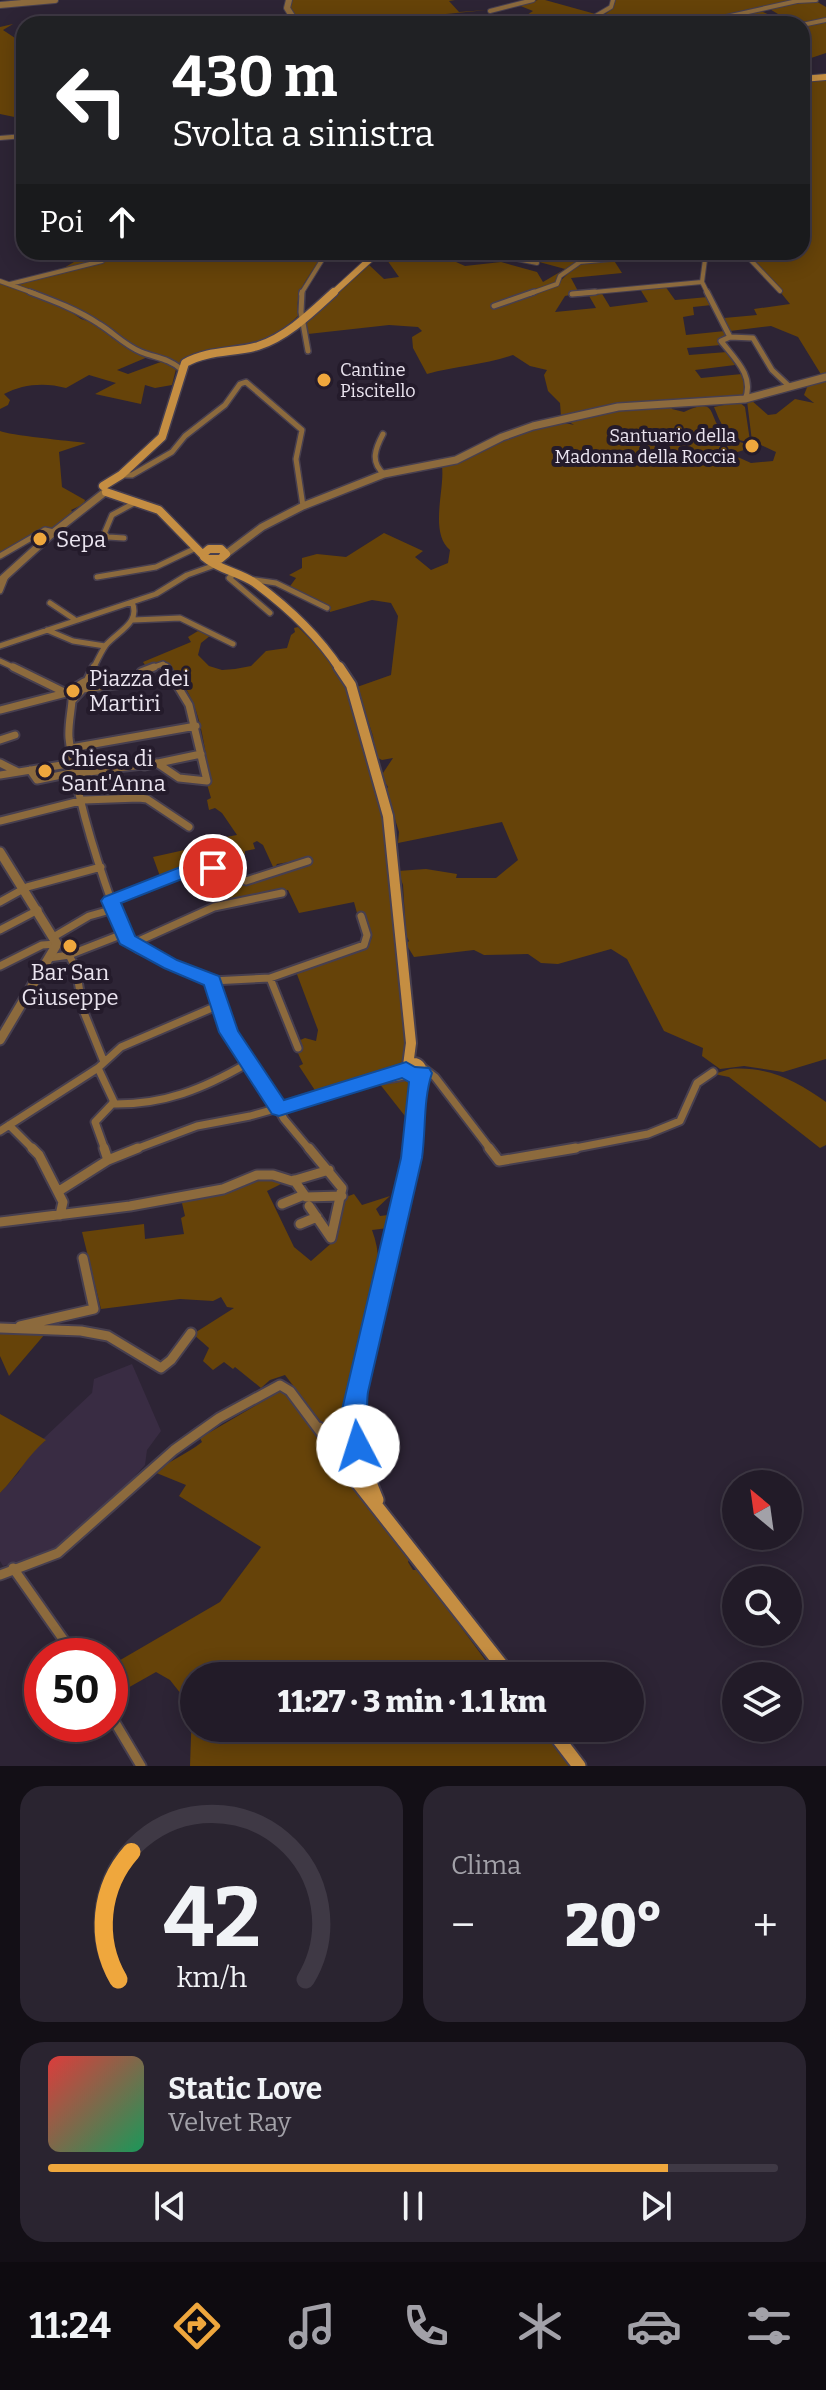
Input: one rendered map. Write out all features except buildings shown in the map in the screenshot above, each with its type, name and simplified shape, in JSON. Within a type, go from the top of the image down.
[{"type":"main road","points":[[336,1453],[346,1461],[353,1414],[412,1158],[417,1122],[416,1073],[388,816],[351,685],[341,668],[307,629],[247,579],[203,551],[162,512],[106,489],[162,437],[181,369],[192,358],[242,350],[272,341],[369,260]]},
{"type":"main road","points":[[203,551],[224,550],[221,560]]},
{"type":"main road","points":[[336,1453],[351,1442]]},
{"type":"main road","points":[[351,1442],[374,1494],[391,1522]]},
{"type":"main road","points":[[336,1453],[499,1662]]},
{"type":"main road","points":[[561,1742],[579,1766]]},
{"type":"street","points":[[0,5],[55,0]]},
{"type":"street","points":[[490,11],[533,0]]},
{"type":"street","points":[[599,16],[611,7],[613,0]]},
{"type":"street","points":[[730,16],[797,1],[815,0],[826,7]]},
{"type":"street","points":[[308,351],[299,302],[301,292],[322,260]]},
{"type":"street","points":[[522,260],[537,263]]},
{"type":"street","points":[[494,306],[557,284],[560,276],[580,262],[601,260]]},
{"type":"street","points":[[705,260],[702,282],[730,337]]},
{"type":"street","points":[[751,260],[780,291]]},
{"type":"street","points":[[10,284],[102,261]]},
{"type":"street","points":[[0,281],[61,303],[102,325],[114,337],[141,352],[171,360],[181,369]]},
{"type":"street","points":[[572,294],[702,282]]},
{"type":"street","points":[[745,399],[750,383],[721,341],[730,337],[753,338],[772,370],[790,387]]},
{"type":"street","points":[[97,577],[145,569],[246,537],[303,506],[384,474],[449,462],[519,430],[607,409],[745,399],[826,377]]},
{"type":"street","points":[[120,476],[132,475],[170,454],[185,436],[225,405],[240,384],[246,382],[302,430],[296,459],[303,506]]},
{"type":"street","points":[[383,434],[373,461],[384,474]]},
{"type":"street","points":[[0,591],[3,578],[106,489]]},
{"type":"street","points":[[124,538],[106,535],[112,515],[138,501]]},
{"type":"street","points":[[0,556],[45,530],[54,532]]},
{"type":"street","points":[[0,646],[167,588],[221,560],[246,537]]},
{"type":"street","points":[[234,573],[229,578],[270,613]]},
{"type":"street","points":[[247,579],[276,583],[327,608]]},
{"type":"street","points":[[132,602],[135,609],[133,620],[105,646],[83,689],[72,701],[68,733],[101,867],[123,934],[132,944],[212,981],[270,978],[364,945],[368,939],[361,916]]},
{"type":"street","points":[[50,603],[74,619]]},
{"type":"street","points":[[133,620],[175,617],[233,644]]},
{"type":"street","points":[[47,630],[73,641],[105,646]]},
{"type":"street","points":[[0,661],[63,692],[72,701]]},
{"type":"street","points":[[141,672],[163,664],[182,686],[192,705],[207,781],[179,778],[157,763]]},
{"type":"street","points":[[0,710],[63,692],[86,680]]},
{"type":"street","points":[[83,689],[103,690],[126,681],[131,683]]},
{"type":"street","points":[[71,748],[196,726]]},
{"type":"street","points":[[0,740],[15,735]]},
{"type":"street","points":[[0,775],[30,770],[37,780],[76,769],[144,766],[201,754]]},
{"type":"street","points":[[106,770],[120,758]]},
{"type":"street","points":[[0,763],[18,772]]},
{"type":"street","points":[[0,821],[84,800],[143,798],[189,827]]},
{"type":"street","points":[[1,857],[56,940]]},
{"type":"street","points":[[0,966],[56,940],[89,916],[196,868],[213,868],[246,881],[308,861]]},
{"type":"street","points":[[0,902],[59,876],[101,867]]},
{"type":"street","points":[[132,944],[214,907],[282,893]]},
{"type":"street","points":[[0,930],[38,910]]},
{"type":"street","points":[[49,958],[69,955],[123,934]]},
{"type":"street","points":[[0,1040],[49,958],[56,940]]},
{"type":"street","points":[[69,955],[79,971],[79,998],[114,1102],[95,1122],[108,1160]]},
{"type":"street","points":[[270,978],[298,1048]]},
{"type":"street","points":[[212,981],[229,1032],[248,1063],[305,1148],[329,1170],[342,1188],[331,1238],[309,1206]]},
{"type":"street","points":[[0,1131],[101,1065],[121,1047],[219,1005]]},
{"type":"street","points":[[112,1104],[149,1106],[166,1102],[213,1084],[248,1063]]},
{"type":"street","points":[[59,1191],[108,1160],[197,1126],[279,1109],[375,1081],[416,1073],[438,1083],[499,1161],[640,1137],[676,1123],[685,1113],[693,1087],[713,1072]]},
{"type":"street","points":[[9,1125],[39,1155],[63,1202],[60,1215]]},
{"type":"street","points":[[0,1222],[223,1189],[257,1175],[294,1180],[329,1170]]},
{"type":"street","points":[[294,1180],[304,1195]]},
{"type":"street","points":[[282,1204],[304,1195],[342,1196]]},
{"type":"street","points":[[300,1224],[317,1217]]},
{"type":"street","points":[[15,1328],[94,1309],[83,1258]]},
{"type":"street","points":[[0,1328],[81,1331],[108,1336],[161,1368],[173,1359],[180,1339],[191,1333]]},
{"type":"street","points":[[0,1575],[58,1553],[185,1441],[219,1418],[280,1385],[290,1391],[336,1453]]},
{"type":"street","points":[[315,1423],[325,1432],[351,1442]]},
{"type":"street","points":[[13,1568],[62,1638]]},
{"type":"street","points":[[127,1742],[141,1766]]},
{"type":"shaded area","points":[[292,0],[455,0],[449,1],[459,12],[487,10],[447,16],[295,16],[290,8]]},
{"type":"shaded area","points":[[545,0],[599,15],[526,16],[533,11],[518,5]]},
{"type":"shaded area","points":[[615,0],[797,0],[727,16],[602,16]]},
{"type":"shaded area","points":[[797,0],[814,0],[826,7],[826,53],[810,58],[810,16],[781,16],[768,8]]},
{"type":"shaded area","points":[[759,10],[772,16],[733,16]]},
{"type":"shaded area","points":[[13,24],[3,30],[16,39],[16,117],[0,114],[0,27]]},
{"type":"shaded area","points":[[826,78],[826,375],[822,376],[798,337],[771,326],[730,331],[724,318],[757,315],[754,309],[790,304],[781,289],[752,260],[810,260],[810,79]]},
{"type":"shaded area","points":[[71,260],[104,260],[62,269],[74,262]]},
{"type":"shaded area","points":[[104,260],[320,260],[301,290],[299,315],[285,327],[257,344],[204,351],[179,364],[141,351],[65,303],[13,284]]},
{"type":"shaded area","points":[[387,260],[459,260],[456,262],[465,266],[501,262],[537,272],[543,282],[565,269],[532,260],[581,260],[562,274],[556,285],[579,263],[614,260],[622,273],[571,278],[579,293],[565,296],[555,312],[596,308],[588,294],[601,292],[610,307],[648,302],[640,289],[665,286],[675,300],[708,297],[712,305],[693,307],[694,315],[683,317],[686,335],[725,331],[727,336],[719,340],[721,345],[687,348],[689,355],[727,352],[735,365],[695,370],[701,378],[742,374],[747,391],[744,397],[730,400],[633,403],[561,416],[560,403],[548,391],[544,375],[547,370],[530,366],[513,355],[427,374],[413,348],[412,337],[422,331],[418,327],[389,325],[308,334],[306,317],[367,263],[384,279],[399,277]]},
{"type":"shaded area","points":[[0,281],[60,304],[81,319],[101,325],[112,338],[150,356],[117,370],[128,374],[166,360],[176,369],[172,385],[155,388],[145,385],[141,404],[95,394],[116,383],[89,375],[66,388],[34,385],[18,388],[4,394],[10,400],[0,409]]},
{"type":"shaded area","points":[[826,380],[826,1059],[783,1072],[744,1066],[720,1069],[702,1056],[703,1048],[664,1031],[627,959],[611,949],[558,964],[541,963],[528,954],[484,955],[474,950],[414,957],[406,944],[409,941],[403,885],[398,871],[426,869],[457,874],[456,878],[496,878],[518,860],[502,822],[398,843],[399,832],[386,790],[388,787],[381,776],[393,758],[382,760],[376,757],[373,736],[357,687],[391,675],[398,616],[391,603],[372,600],[330,612],[329,608],[288,589],[296,578],[289,575],[302,568],[302,558],[317,554],[346,557],[384,533],[423,551],[415,557],[431,570],[448,563],[450,550],[440,533],[439,522],[442,466],[525,430],[559,424],[574,425],[566,420],[608,411],[670,405],[672,409],[684,412],[703,406],[708,407],[727,436],[743,443],[744,450],[731,454],[751,463],[773,461],[776,452],[752,441],[747,401],[751,400],[768,415],[776,414],[795,399],[814,403],[804,395],[808,385]]},
{"type":"shaded area","points":[[739,402],[745,407],[750,441],[731,436],[714,407]]},
{"type":"shaded area","points":[[0,431],[86,443],[59,452],[62,487],[85,500],[84,504],[71,510],[73,513],[52,531],[44,529],[0,553]]},
{"type":"shaded area","points":[[298,627],[326,655],[344,681],[383,812],[406,1052],[405,1064],[400,1068],[318,1095],[299,1066],[303,1064],[297,1051],[301,1049],[298,1041],[305,1038],[316,1041],[318,1030],[295,969],[324,963],[368,947],[372,937],[364,912],[357,913],[354,902],[299,913],[288,890],[227,905],[225,897],[236,892],[235,888],[214,888],[231,880],[254,882],[285,868],[312,862],[308,859],[277,864],[274,869],[263,845],[257,841],[253,843],[255,849],[245,851],[245,854],[161,879],[153,857],[189,849],[198,842],[237,835],[222,813],[215,808],[209,810],[207,800],[211,798],[207,784],[211,782],[205,747],[198,717],[186,689],[165,661],[147,668],[143,662],[191,642],[188,637],[198,631],[211,635],[201,643],[198,655],[209,666],[222,670],[251,666],[266,651],[287,648],[294,628]]},
{"type":"shaded area","points":[[730,1069],[757,1070],[781,1076],[826,1102],[826,1145],[820,1148],[729,1077],[714,1074]]},
{"type":"shaded area","points":[[406,1079],[411,1085],[408,1088],[412,1095],[412,1125],[379,1083]]},
{"type":"shaded area","points":[[267,1175],[283,1183],[267,1191],[294,1247],[311,1261],[335,1240],[346,1197],[354,1194],[362,1205],[390,1196],[376,1209],[380,1216],[388,1215],[390,1219],[388,1228],[372,1230],[377,1250],[377,1280],[366,1308],[369,1312],[357,1366],[351,1370],[353,1385],[347,1424],[336,1432],[325,1427],[285,1375],[270,1380],[261,1388],[235,1367],[233,1369],[224,1362],[213,1370],[203,1361],[209,1348],[193,1334],[234,1308],[227,1307],[221,1297],[213,1301],[180,1299],[101,1309],[82,1232],[144,1224],[145,1239],[184,1234],[181,1218],[185,1216],[181,1199]]},
{"type":"shaded area","points":[[0,1332],[45,1334],[9,1376],[0,1356]]},
{"type":"shaded area","points":[[132,1364],[161,1431],[147,1450],[145,1465],[113,1500],[56,1549],[3,1566],[0,1561],[0,1493],[19,1472],[26,1457],[92,1393],[94,1379]]},
{"type":"shaded area","points":[[282,1390],[337,1461],[336,1466],[346,1472],[410,1558],[408,1562],[413,1570],[419,1570],[487,1662],[180,1662],[180,1693],[170,1680],[156,1672],[128,1688],[128,1656],[220,1602],[261,1547],[179,1496],[186,1485],[154,1472],[202,1442],[200,1438]]},
{"type":"shaded area","points":[[0,1414],[46,1440],[0,1493]]},
{"type":"shaded area","points":[[191,1742],[551,1742],[569,1766],[190,1766]]},
{"type":"place","name":"Cantine Piscitello","points":[[324,380]]},
{"type":"place","name":"Santuario della Madonna della Roccia","points":[[752,446]]},
{"type":"place","name":"Sepa","points":[[40,539]]},
{"type":"place","name":"Piazza dei Martiri","points":[[73,691]]},
{"type":"place","name":"Chiesa di Sant'Anna","points":[[45,771]]},
{"type":"place","name":"Bar San Giuseppe","points":[[70,946]]},
{"type":"route","points":[[213,868],[189,870],[110,901],[123,934],[132,944],[212,981],[229,1032],[279,1109],[406,1069],[410,1075],[422,1073],[418,1080],[412,1158],[356,1392],[353,1414],[358,1446]]}]
